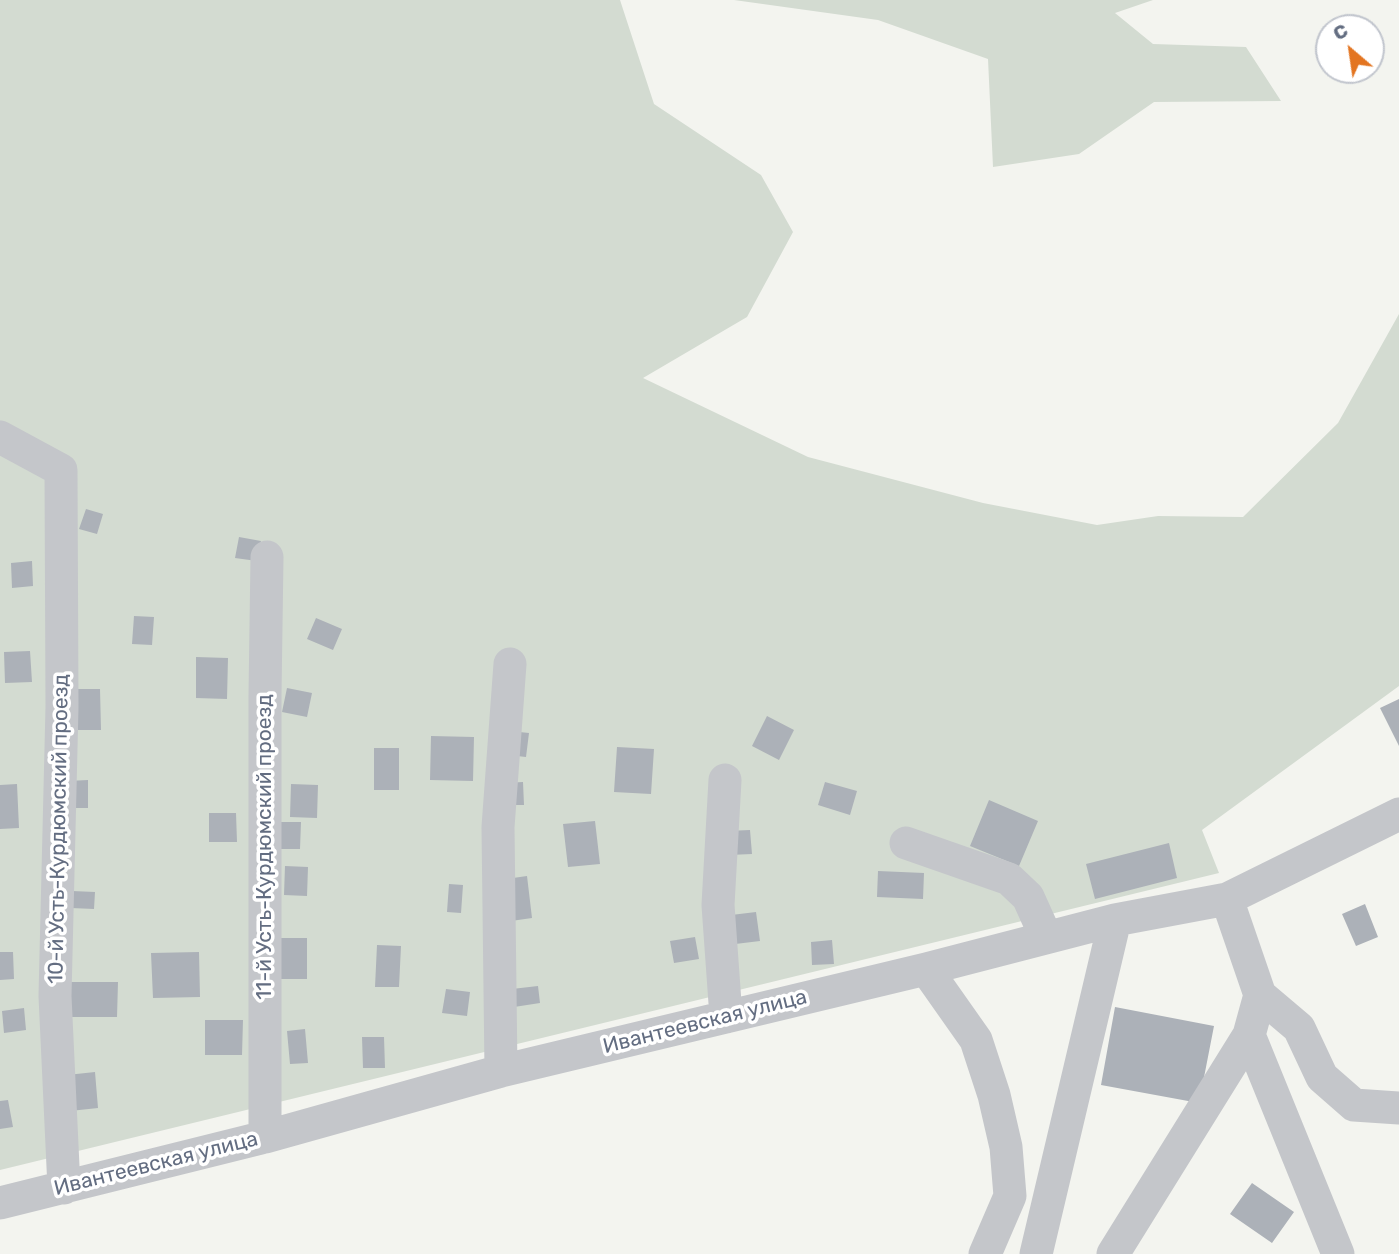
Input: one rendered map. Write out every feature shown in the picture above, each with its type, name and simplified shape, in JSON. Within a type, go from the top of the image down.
[{"type":"street","name":"10-й Усть-Курдюмский проезд","points":[[0,437],[61,470],[62,708],[55,996],[64,1188]]},
{"type":"street","name":"11-й Усть-Курдюмский проезд","points":[[265,1137],[267,557]]},
{"type":"street","points":[[501,1072],[498,827],[510,664]]},
{"type":"street","points":[[725,780],[718,905],[726,1017]]},
{"type":"street","name":"Ивантеевская улица","points":[[0,1203],[265,1137],[501,1072],[926,969],[1115,920],[1227,899],[1399,814]]},
{"type":"street","points":[[906,843],[1009,879],[1028,897],[1046,937]]},
{"type":"street","points":[[1227,899],[1260,996],[1299,1028],[1322,1077],[1354,1105],[1399,1108]]},
{"type":"street","points":[[1036,1254],[1115,920]]},
{"type":"street","points":[[926,969],[976,1040],[994,1095],[1006,1147],[1010,1196],[985,1254]]},
{"type":"street","points":[[1113,1254],[1249,1035],[1260,996]]},
{"type":"street","points":[[1249,1035],[1338,1254]]},
{"type":"shaded area","points":[[0,0],[620,0],[654,104],[761,175],[793,232],[747,317],[643,378],[808,457],[983,503],[1097,525],[1158,516],[1243,517],[1338,423],[1399,314],[1399,686],[1202,830],[1219,873],[0,1170]]},
{"type":"shaded area","points":[[734,0],[1153,0],[1115,13],[1153,44],[1246,47],[1281,101],[1154,102],[1079,154],[993,167],[988,59],[878,20]]},
{"type":"building","points":[[86,509],[103,514],[97,534],[79,529]]},
{"type":"building","points":[[239,537],[261,541],[257,561],[235,558]]},
{"type":"building","points":[[32,561],[33,586],[12,588],[11,563]]},
{"type":"building","points":[[134,616],[154,617],[152,645],[132,644]]},
{"type":"building","points":[[316,618],[342,629],[333,650],[307,639]]},
{"type":"building","points":[[30,651],[32,682],[5,683],[4,652]]},
{"type":"building","points":[[196,657],[228,658],[227,699],[196,698]]},
{"type":"building","points":[[287,688],[312,693],[307,717],[282,712]]},
{"type":"building","points":[[78,689],[100,689],[101,730],[78,730]]},
{"type":"building","points":[[1399,699],[1399,746],[1380,708]]},
{"type":"building","points":[[767,716],[794,730],[779,760],[752,746]]},
{"type":"building","points":[[510,731],[529,733],[526,757],[508,755]]},
{"type":"building","points":[[431,736],[474,737],[473,781],[430,780]]},
{"type":"building","points":[[617,747],[654,749],[651,794],[614,792]]},
{"type":"building","points":[[374,748],[399,748],[399,790],[374,790]]},
{"type":"building","points":[[88,780],[88,808],[68,808],[68,781]]},
{"type":"building","points":[[523,782],[524,805],[505,805],[504,783]]},
{"type":"building","points":[[825,782],[857,791],[850,815],[818,805]]},
{"type":"building","points":[[17,784],[19,828],[0,829],[0,785]]},
{"type":"building","points":[[291,784],[318,785],[317,818],[290,817]]},
{"type":"building","points":[[989,800],[1038,821],[1019,866],[970,846]]},
{"type":"building","points":[[209,813],[236,813],[237,842],[209,842]]},
{"type":"building","points":[[595,821],[600,864],[568,867],[563,824]]},
{"type":"building","points":[[275,822],[301,822],[300,849],[275,849]]},
{"type":"building","points":[[750,830],[752,854],[729,855],[727,831]]},
{"type":"building","points":[[1169,843],[1177,878],[1095,899],[1086,864]]},
{"type":"building","points":[[285,866],[308,867],[307,896],[284,895]]},
{"type":"building","points":[[878,871],[924,873],[923,899],[877,897]]},
{"type":"building","points":[[527,876],[532,918],[504,922],[499,880]]},
{"type":"building","points":[[449,884],[463,885],[461,913],[447,912]]},
{"type":"building","points":[[72,891],[95,892],[94,909],[71,908]]},
{"type":"building","points":[[1365,904],[1378,937],[1356,946],[1342,914]]},
{"type":"building","points":[[756,912],[760,941],[727,945],[723,916]]},
{"type":"building","points":[[695,937],[699,959],[674,963],[670,941]]},
{"type":"building","points":[[273,938],[307,938],[307,979],[273,979]]},
{"type":"building","points":[[832,940],[834,964],[812,965],[811,942]]},
{"type":"building","points":[[377,945],[401,946],[399,987],[375,987]]},
{"type":"building","points":[[0,952],[13,952],[14,979],[0,980]]},
{"type":"building","points":[[199,952],[200,997],[153,998],[151,953]]},
{"type":"building","points":[[70,982],[118,982],[117,1017],[70,1017]]},
{"type":"building","points":[[538,986],[540,1003],[514,1007],[512,989]]},
{"type":"building","points":[[446,989],[470,992],[467,1016],[442,1013]]},
{"type":"building","points":[[1115,1007],[1214,1026],[1199,1103],[1101,1085]]},
{"type":"building","points":[[24,1008],[26,1030],[4,1033],[2,1011]]},
{"type":"building","points":[[205,1020],[243,1020],[242,1055],[205,1055]]},
{"type":"building","points":[[305,1029],[308,1063],[290,1064],[287,1031]]},
{"type":"building","points":[[362,1037],[384,1037],[385,1068],[363,1068]]},
{"type":"building","points":[[95,1072],[98,1108],[70,1111],[67,1075]]},
{"type":"building","points":[[8,1100],[13,1127],[0,1129],[0,1101]]},
{"type":"building","points":[[1252,1183],[1294,1212],[1272,1243],[1230,1214]]}]
